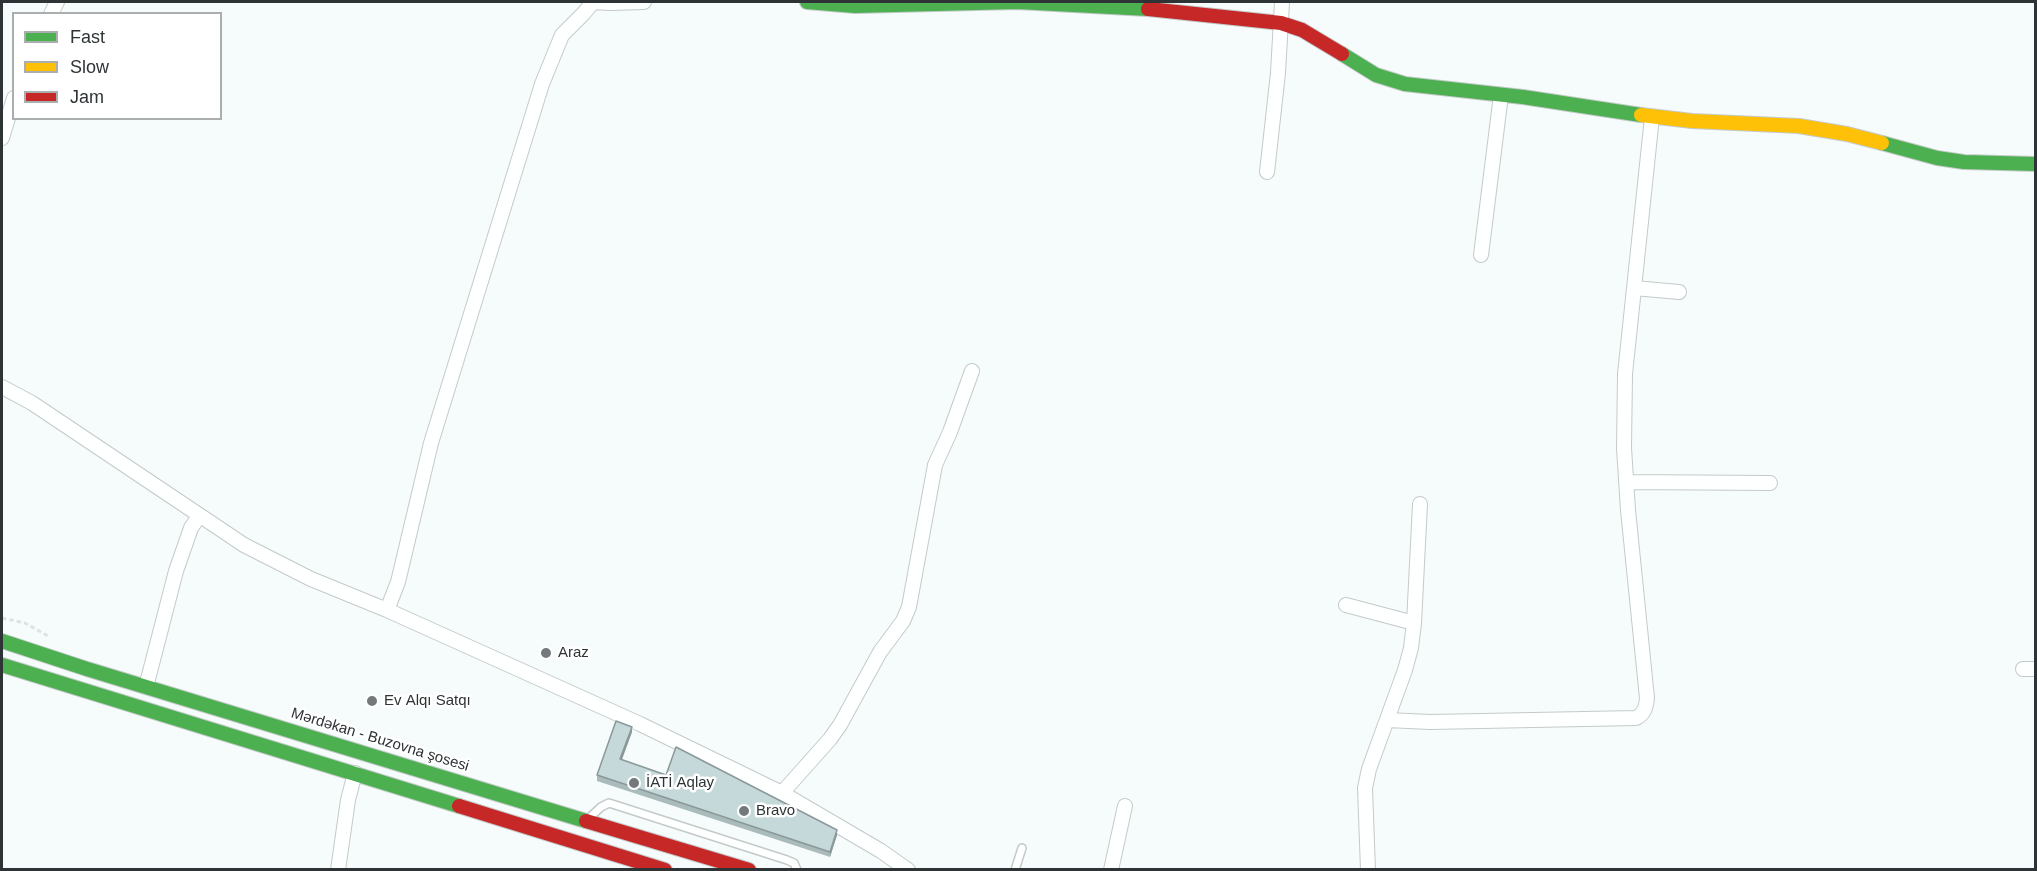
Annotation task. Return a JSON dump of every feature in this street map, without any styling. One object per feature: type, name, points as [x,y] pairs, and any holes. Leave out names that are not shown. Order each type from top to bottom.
[{"type":"main road","points":[[807,2],[855,6],[1017,2],[1143,5],[1281,23],[1302,30],[1376,75],[1405,84],[1501,94],[1652,117],[1809,127],[1846,134],[1937,159],[2036,164]]},
{"type":"main road","name":"Mərdəkan - Buzovna şosesi","points":[[2,641],[749,870]]},
{"type":"main road","points":[[2,665],[665,870]]},
{"type":"street","points":[[387,610],[398,582],[431,443],[542,84],[562,35],[592,2],[644,2]]},
{"type":"street","points":[[1267,172],[1278,73],[1282,2]]},
{"type":"street","points":[[1481,255],[1501,94]]},
{"type":"street","points":[[2,138],[12,105]]},
{"type":"street","points":[[1387,720],[1413,722],[1636,718],[1642,715],[1647,698],[1628,510],[1624,448],[1625,385],[1652,117]]},
{"type":"street","points":[[1634,288],[1679,292]]},
{"type":"street","points":[[782,793],[840,725],[880,652],[903,621],[909,607],[935,465],[953,425],[972,370]]},
{"type":"street","points":[[2,387],[32,403],[244,545],[311,579],[387,610],[640,724],[782,793],[881,851],[908,870]]},
{"type":"street","points":[[1627,482],[1770,483]]},
{"type":"street","points":[[1368,870],[1365,788],[1369,769],[1411,648],[1419,504]]},
{"type":"street","points":[[146,687],[176,572],[191,528],[199,516]]},
{"type":"street","points":[[1346,605],[1414,623]]},
{"type":"street","points":[[338,870],[348,800],[355,773]]},
{"type":"street","points":[[1112,870],[1125,806]]},
{"type":"lane","points":[[587,821],[601,807],[609,803],[787,860],[794,863],[797,870]]},
{"type":"lane","points":[[1015,870],[1022,848]]},
{"type":"building","points":[[616,721],[632,727],[620,759],[666,775],[676,747],[837,830],[830,852],[597,775]]},
{"type":"traffic: fast","points":[[807,2],[855,6],[1017,2],[1148,9]]},
{"type":"traffic: fast","points":[[1342,54],[1376,75],[1405,84],[1523,97],[1641,115]]},
{"type":"traffic: fast","points":[[1882,143],[1937,158],[1964,162],[2036,164]]},
{"type":"traffic: fast","points":[[2,641],[586,821]]},
{"type":"traffic: fast","points":[[2,665],[459,806]]},
{"type":"traffic: slow","points":[[1641,115],[1692,121],[1799,126],[1882,143]]},
{"type":"traffic: jam","points":[[1148,9],[1281,23],[1302,30],[1342,54]]},
{"type":"traffic: jam","points":[[459,806],[665,870]]},
{"type":"traffic: jam","points":[[586,821],[749,870]]},
{"type":"place","name":"Araz","points":[[546,653]]},
{"type":"place","name":"Ev Alqı Satqı","points":[[372,701]]},
{"type":"place","name":"İATİ Aqlay","points":[[634,783]]},
{"type":"place","name":"Bravo","points":[[744,811]]}]
